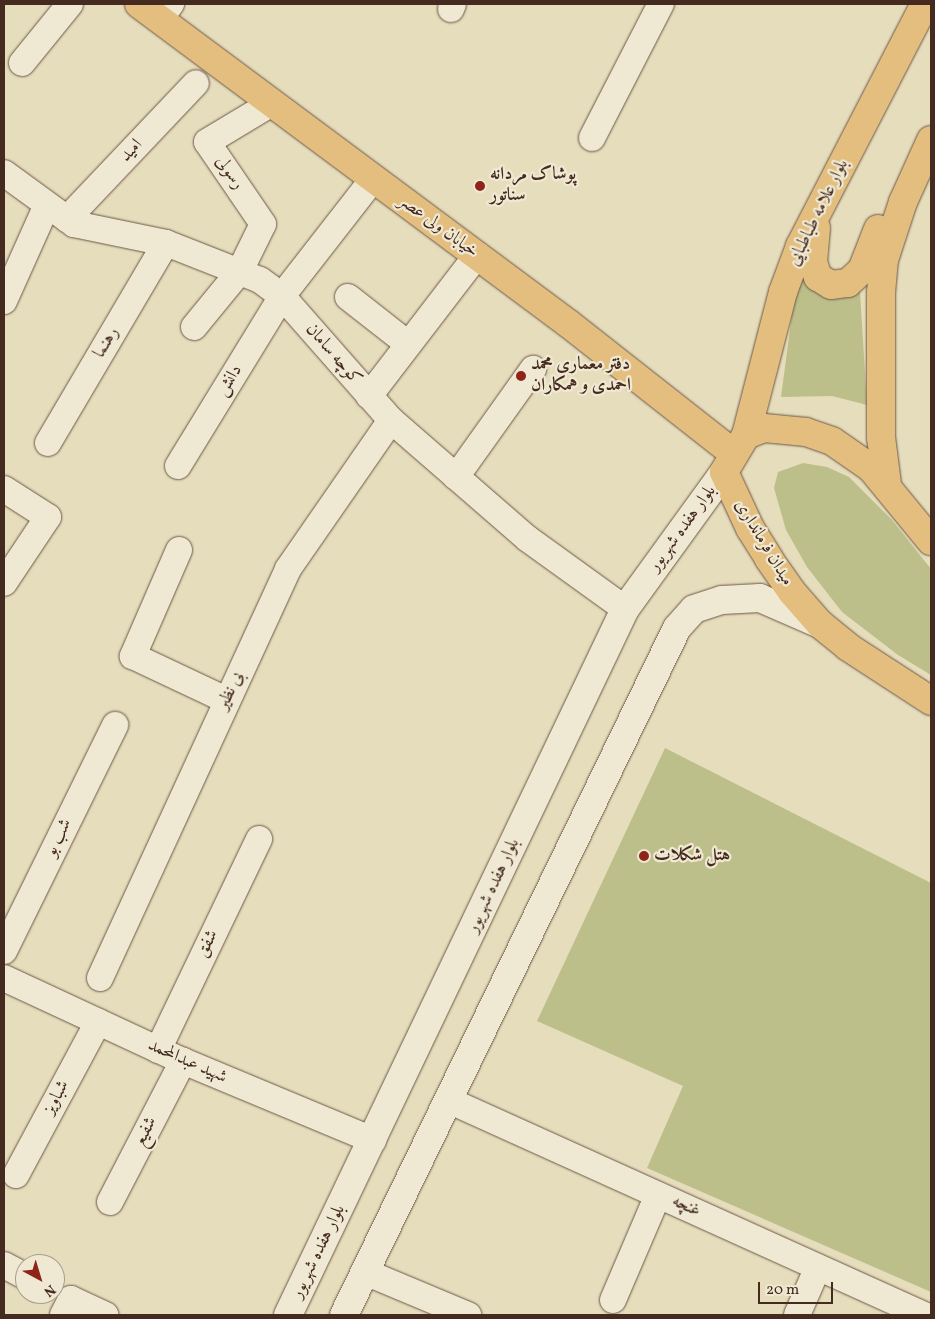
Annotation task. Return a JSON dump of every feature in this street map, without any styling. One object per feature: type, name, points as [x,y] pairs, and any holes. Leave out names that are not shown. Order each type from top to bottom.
[{"type":"main road","name":"بلوار علامه طباطبایی","points":[[735,454],[783,292],[800,246],[925,4]]},
{"type":"main road","name":"خیابان ولی عصر","points":[[156,9],[272,103],[477,255],[735,454]]},
{"type":"main road","points":[[822,202],[813,241],[813,262],[818,277],[831,285],[848,283],[862,270],[884,216],[931,138]]},
{"type":"main road","points":[[887,484],[881,437],[881,292],[884,260],[903,202],[931,138]]},
{"type":"main road","points":[[735,454],[764,428],[806,432],[853,454],[887,484],[931,541]]},
{"type":"main road","name":"بلوار هفده شهریور","points":[[288,1315],[374,1140],[625,609],[735,454]]},
{"type":"main road","name":"میدان فرمانداری","points":[[735,454],[750,528],[792,592],[820,624],[848,647],[931,701]]},
{"type":"main road","points":[[344,1315],[677,628],[694,609],[722,600],[760,598],[820,624]]},
{"type":"street","points":[[22,63],[70,4]]},
{"type":"street","points":[[592,138],[661,4]]},
{"type":"street","name":"امید","points":[[4,301],[57,212],[196,82]]},
{"type":"street","name":"رسولی","points":[[240,271],[264,224],[207,142],[272,103]]},
{"type":"street","name":"کوچه سامان","points":[[4,173],[74,224],[166,243],[260,280],[282,296],[390,420],[528,539],[625,609]]},
{"type":"street","name":"دانش","points":[[178,466],[282,296],[373,179]]},
{"type":"street","name":"رهنما","points":[[48,443],[166,243]]},
{"type":"street","points":[[369,396],[477,255]]},
{"type":"street","points":[[194,328],[240,271]]},
{"type":"street","points":[[348,296],[408,344]]},
{"type":"street","points":[[456,477],[533,369]]},
{"type":"street","name":"بی نظیر","points":[[100,978],[226,700],[288,569],[390,420]]},
{"type":"street","points":[[4,489],[48,517],[4,583]]},
{"type":"street","points":[[179,550],[132,656],[226,700]]},
{"type":"street","name":"شب بو","points":[[4,951],[115,725]]},
{"type":"street","name":"شفق","points":[[158,1050],[259,839]]},
{"type":"street","name":"شهید عبدالمحمد","points":[[4,978],[183,1061],[374,1140]]},
{"type":"street","name":"شباویز","points":[[16,1175],[98,1022]]},
{"type":"street","name":"شفیع","points":[[110,1202],[183,1061]]},
{"type":"street","name":"غنچه","points":[[448,1100],[924,1315]]},
{"type":"street","points":[[613,1300],[658,1195]]},
{"type":"street","points":[[797,1315],[818,1267]]},
{"type":"street","points":[[365,1272],[468,1315]]},
{"type":"street","points":[[65,1303],[106,1315]]},
{"type":"green space","points":[[797,277],[834,295],[860,292],[867,405],[832,396],[781,397]]},
{"type":"green space","points":[[803,463],[827,467],[849,477],[892,520],[931,569],[931,675],[898,655],[842,612],[807,567],[786,530],[774,488],[778,472]]},
{"type":"green space","points":[[665,748],[931,883],[931,1292],[647,1168],[683,1086],[537,1021]]},
{"type":"place","name":"پوشاک مردانه سناتور","points":[[480,186]]},
{"type":"place","name":"دفتر معماری محمد احمدی و همکاران","points":[[521,376]]},
{"type":"place","name":"هتل شکلات","points":[[644,856]]}]
